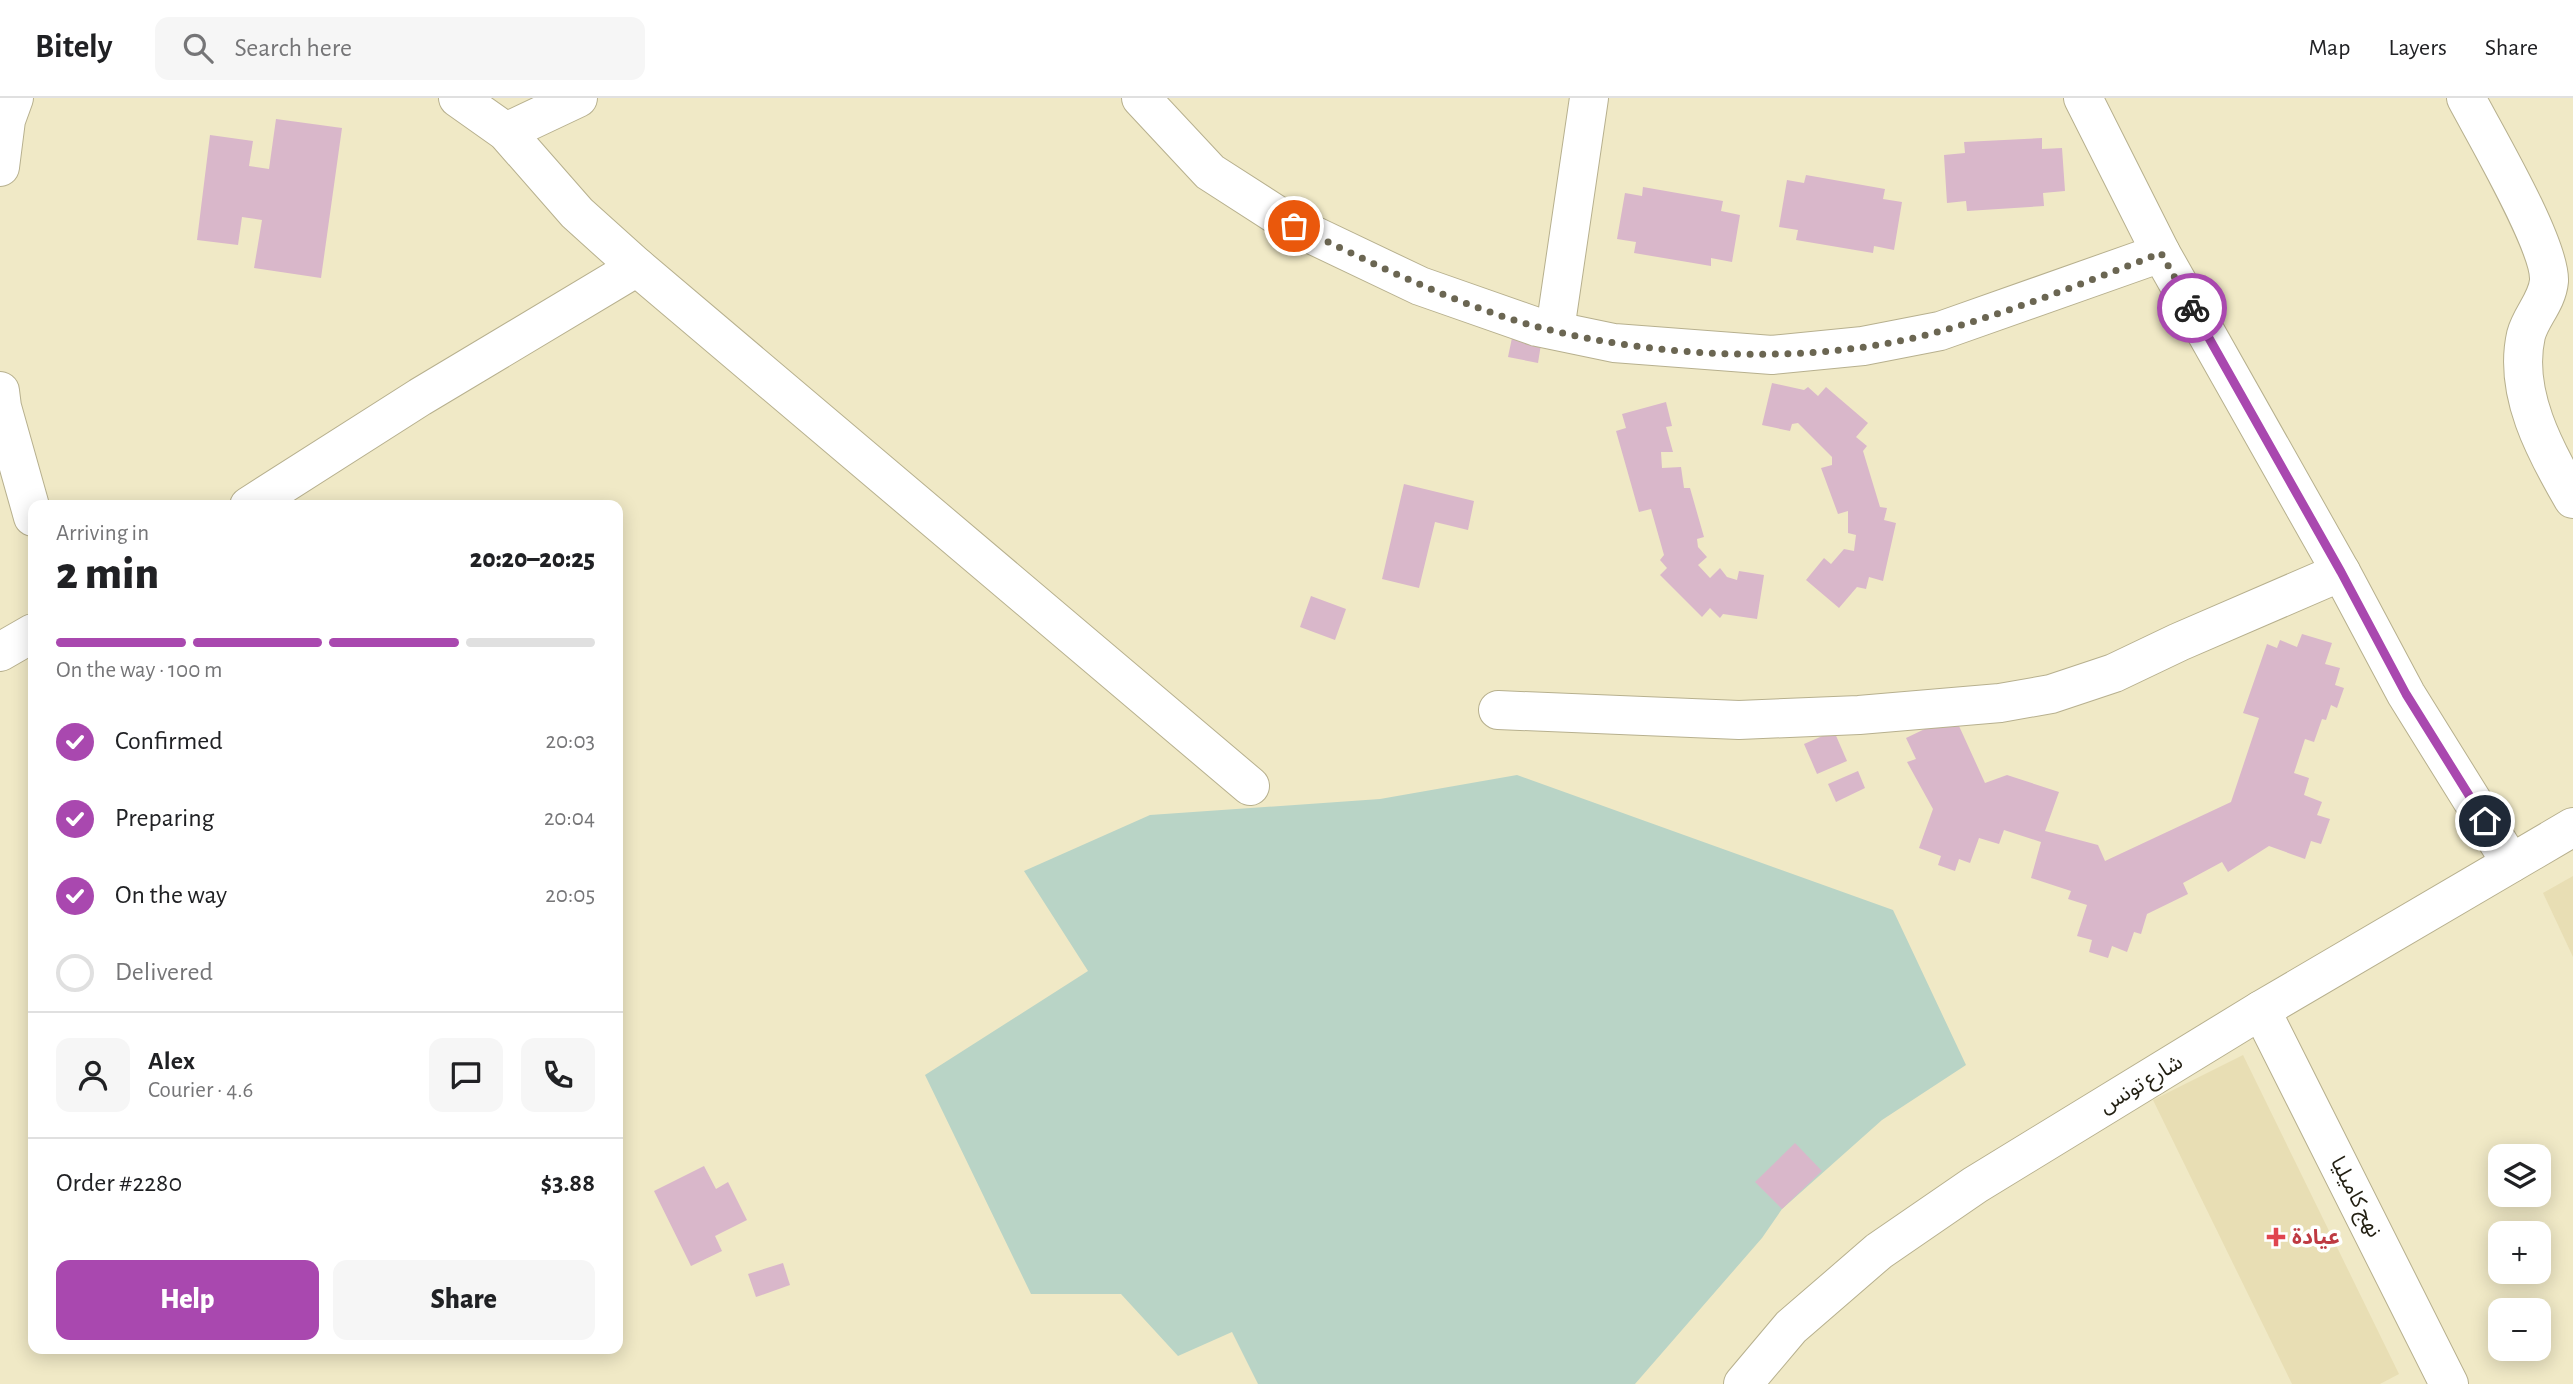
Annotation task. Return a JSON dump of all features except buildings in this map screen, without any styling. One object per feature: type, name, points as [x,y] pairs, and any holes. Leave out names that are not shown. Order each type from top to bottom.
[{"type":"street","points":[[0,167],[6,120],[14,98]]},
{"type":"street","points":[[458,98],[506,132],[577,213],[637,267],[1250,786]]},
{"type":"street","points":[[506,132],[578,98]]},
{"type":"street","points":[[1141,98],[1210,172],[1294,226],[1420,286],[1537,327],[1614,343],[1759,354],[1863,346],[1940,331],[2161,253]]},
{"type":"street","points":[[1555,330],[1589,98]]},
{"type":"street","points":[[2083,98],[2161,253],[2341,572],[2406,694],[2511,863]]},
{"type":"street","points":[[2466,98],[2540,245],[2549,280],[2543,303],[2526,333],[2523,367],[2528,403],[2554,467],[2573,499]]},
{"type":"street","points":[[258,500],[431,390],[637,267]]},
{"type":"street","points":[[0,391],[28,500]]},
{"type":"street","points":[[1498,710],[1740,720],[1859,715],[2000,704],[2051,694],[2114,673],[2341,572]]},
{"type":"street","points":[[0,652],[28,635]]},
{"type":"street","name":"شارع تونس","points":[[1743,1384],[1791,1327],[1879,1251],[1975,1185],[2261,1010],[2573,827]]},
{"type":"street","name":"نهج كاميليا","points":[[2261,1010],[2449,1384]]},
{"type":"shaded area","points":[[2573,876],[2573,957],[2543,893]]},
{"type":"shaded area","name":"عيادة","points":[[2243,1055],[2399,1374],[2380,1384],[2292,1384],[2153,1100]]},
{"type":"green space","points":[[1517,775],[1893,910],[1966,1065],[1882,1120],[1782,1209],[1762,1238],[1635,1384],[1258,1384],[1232,1332],[1178,1356],[1121,1294],[1031,1294],[925,1075],[1088,971],[1024,871],[1150,815],[1380,799]]},
{"type":"way so far","points":[[1294,226],[1420,286],[1537,327],[1614,343],[1683,350],[1772,355],[1863,346],[1940,331],[2101,277],[2161,253],[2192,308]]},
{"type":"place","name":"عيادة","points":[[2276,1237]]},
{"type":"route","points":[[2192,308],[2341,572],[2406,694],[2485,821]]}]
